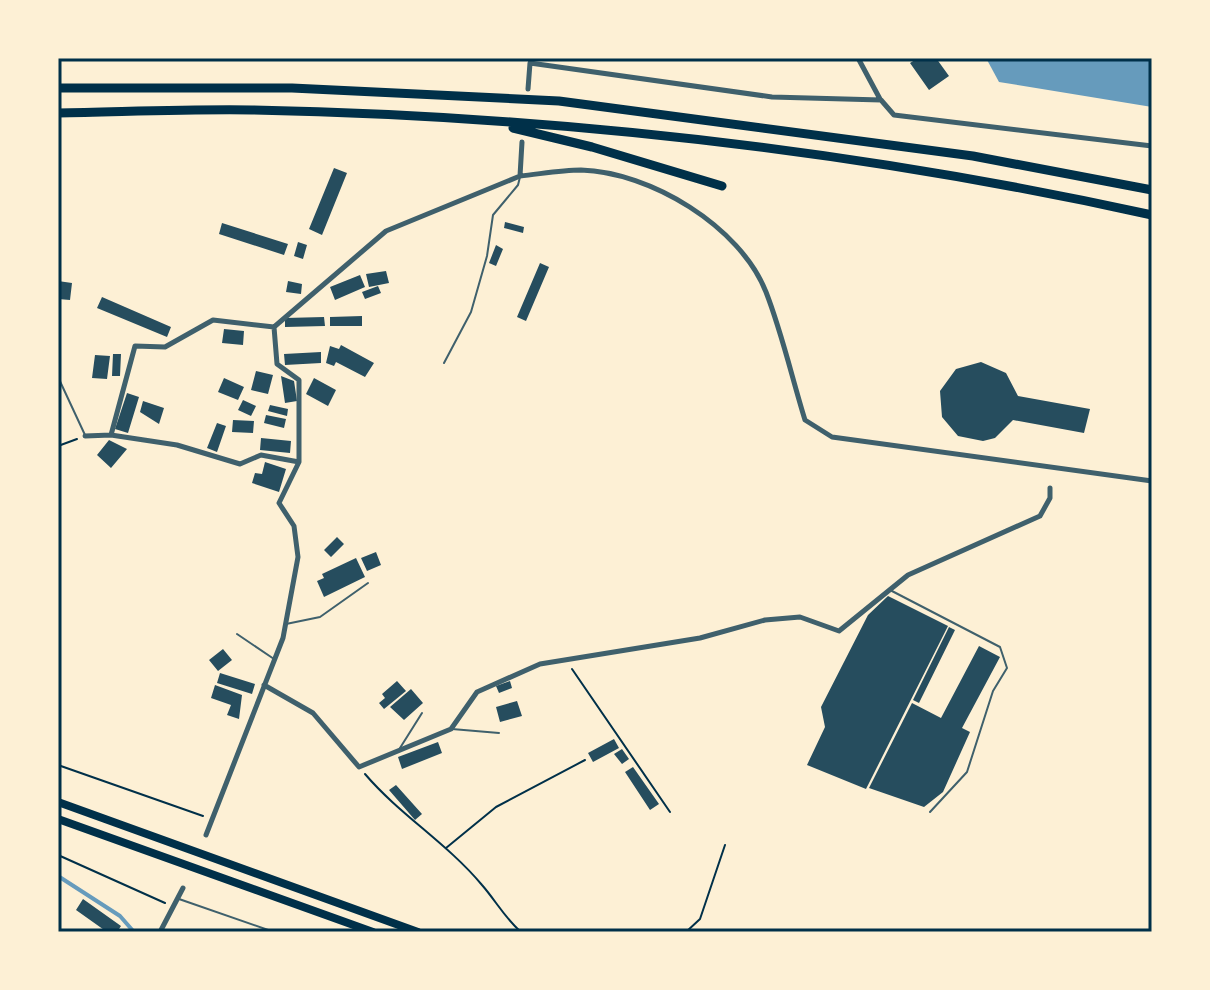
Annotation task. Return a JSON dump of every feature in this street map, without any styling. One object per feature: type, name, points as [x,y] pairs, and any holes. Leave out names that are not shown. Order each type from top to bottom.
[{"type":"highway","points":[[58,88],[292,88],[559,101],[973,156],[1152,190]]},
{"type":"highway","points":[[58,113],[251,110],[490,123],[730,143],[922,171],[1152,215]]},
{"type":"highway","points":[[490,123],[592,147],[722,186]]},
{"type":"highway","points":[[58,802],[418,932]]},
{"type":"highway","points":[[58,819],[373,932]]},
{"type":"highway","points":[[58,829],[73,825]]},
{"type":"street","points":[[858,58],[881,100],[894,115],[1152,146]]},
{"type":"street","points":[[528,89],[530,63],[772,97],[881,100]]},
{"type":"street","points":[[520,176],[522,142]]},
{"type":"street","points":[[111,435],[135,346],[165,347],[213,320],[274,327],[386,231],[441,205],[520,176],[581,170],[618,176],[708,218],[739,245],[766,290],[805,420],[832,437],[1152,481]]},
{"type":"street","points":[[206,835],[275,660],[298,557],[294,526],[279,503],[299,462],[299,380],[277,364],[274,327]]},
{"type":"street","points":[[85,436],[111,435],[177,445],[240,464],[261,455],[299,462]]},
{"type":"street","points":[[264,685],[313,713],[359,767],[451,729],[477,692],[540,664],[700,638],[765,620],[800,617],[839,631],[908,575],[1040,516],[1050,498],[1050,488]]},
{"type":"street","points":[[160,932],[183,888]]},
{"type":"lane","points":[[444,363],[471,312],[487,256],[493,215],[518,185],[520,176]]},
{"type":"lane","points":[[58,377],[85,436]]},
{"type":"lane","points":[[285,624],[320,617],[368,583]]},
{"type":"lane","points":[[888,590],[1000,647],[1007,668],[993,691],[967,772],[930,812]]},
{"type":"lane","points":[[237,634],[275,660]]},
{"type":"lane","points":[[399,749],[422,713]]},
{"type":"lane","points":[[451,729],[499,733]]},
{"type":"lane","points":[[178,898],[274,932]]},
{"type":"path","points":[[58,446],[85,436]]},
{"type":"path","points":[[567,661],[670,812]]},
{"type":"path","points":[[445,849],[496,807],[585,760]]},
{"type":"path","points":[[58,765],[212,819]]},
{"type":"path","points":[[359,767],[383,795],[482,885],[502,915],[521,932]]},
{"type":"path","points":[[686,932],[700,919],[725,845]]},
{"type":"path","points":[[58,855],[173,907]]},
{"type":"water","points":[[986,58],[1152,58],[1152,107],[999,82]]},
{"type":"building","points":[[918,58],[936,58],[949,76],[929,90],[910,63]]},
{"type":"building","points":[[334,168],[347,173],[322,235],[309,229]]},
{"type":"building","points":[[505,222],[524,227],[523,233],[504,228]]},
{"type":"building","points":[[222,223],[288,244],[284,255],[219,234]]},
{"type":"building","points":[[298,242],[307,245],[303,259],[294,256]]},
{"type":"building","points":[[496,245],[503,249],[496,266],[489,263]]},
{"type":"building","points":[[540,263],[549,267],[526,321],[517,317]]},
{"type":"building","points":[[386,271],[389,283],[369,287],[366,274]]},
{"type":"building","points":[[360,275],[365,287],[335,300],[330,287]]},
{"type":"building","points":[[58,281],[72,283],[70,300],[58,299]]},
{"type":"building","points":[[288,281],[302,284],[301,294],[286,292]]},
{"type":"building","points":[[378,286],[381,293],[365,299],[362,292]]},
{"type":"building","points":[[102,297],[171,327],[167,337],[97,308]]},
{"type":"building","points":[[362,316],[362,326],[330,326],[330,317]]},
{"type":"building","points":[[324,317],[325,326],[285,327],[285,318]]},
{"type":"building","points":[[224,329],[244,331],[243,345],[222,343]]},
{"type":"building","points":[[341,345],[374,363],[365,377],[336,362],[334,366],[326,363],[330,346],[339,349]]},
{"type":"building","points":[[321,352],[321,363],[285,365],[284,354]]},
{"type":"building","points":[[113,354],[121,354],[120,376],[112,376]]},
{"type":"building","points":[[95,355],[110,356],[107,379],[92,378]]},
{"type":"building","points":[[981,362],[1006,373],[1018,396],[1090,409],[1084,433],[1013,420],[995,438],[983,441],[958,436],[942,417],[940,391],[956,369]]},
{"type":"building","points":[[256,371],[273,375],[268,394],[251,390]]},
{"type":"building","points":[[281,376],[294,381],[297,401],[285,403]]},
{"type":"building","points":[[224,378],[244,387],[238,400],[218,392]]},
{"type":"building","points":[[314,378],[336,390],[328,406],[306,394]]},
{"type":"building","points":[[127,393],[139,397],[128,433],[115,429]]},
{"type":"building","points":[[243,400],[256,406],[251,416],[238,410]]},
{"type":"building","points":[[143,401],[164,408],[159,424],[140,412]]},
{"type":"building","points":[[270,405],[288,409],[287,416],[268,411]]},
{"type":"building","points":[[266,415],[286,419],[284,428],[264,423]]},
{"type":"building","points":[[233,420],[254,421],[253,433],[232,432]]},
{"type":"building","points":[[217,423],[226,426],[217,452],[207,448]]},
{"type":"building","points":[[261,438],[291,441],[290,453],[260,450]]},
{"type":"building","points":[[109,440],[127,449],[111,468],[97,455]]},
{"type":"building","points":[[265,462],[286,469],[279,492],[252,483],[255,473],[262,474]]},
{"type":"building","points":[[337,537],[344,544],[331,557],[324,550]]},
{"type":"building","points":[[376,552],[381,565],[367,571],[361,558]]},
{"type":"building","points":[[356,558],[365,577],[324,597],[317,581],[324,578],[322,574]]},
{"type":"building","points":[[888,596],[948,626],[866,789],[807,765],[825,727],[821,707],[868,615]]},
{"type":"building","points":[[949,627],[955,630],[919,703],[913,700]]},
{"type":"building","points":[[979,646],[1000,657],[962,728],[970,732],[943,792],[924,807],[869,788],[912,703],[941,718]]},
{"type":"building","points":[[223,649],[232,660],[218,671],[209,660]]},
{"type":"building","points":[[220,673],[255,684],[252,694],[217,683]]},
{"type":"building","points":[[397,681],[406,691],[384,709],[379,703],[385,698],[382,694]]},
{"type":"building","points":[[510,681],[512,688],[499,693],[496,686]]},
{"type":"building","points":[[215,685],[242,695],[239,719],[227,715],[231,705],[211,698]]},
{"type":"building","points":[[411,689],[423,703],[404,720],[390,707]]},
{"type":"building","points":[[517,701],[522,716],[500,722],[496,707]]},
{"type":"building","points":[[614,739],[619,748],[593,762],[588,753]]},
{"type":"building","points":[[438,742],[442,753],[402,769],[398,757]]},
{"type":"building","points":[[622,749],[629,759],[622,764],[614,754]]},
{"type":"building","points":[[633,767],[659,804],[650,810],[625,772]]},
{"type":"building","points":[[396,785],[422,814],[415,820],[389,790]]},
{"type":"building","points":[[83,899],[121,926],[117,932],[107,932],[76,910]]},
{"type":"waterway","points":[[58,876],[120,916],[134,932]]}]
